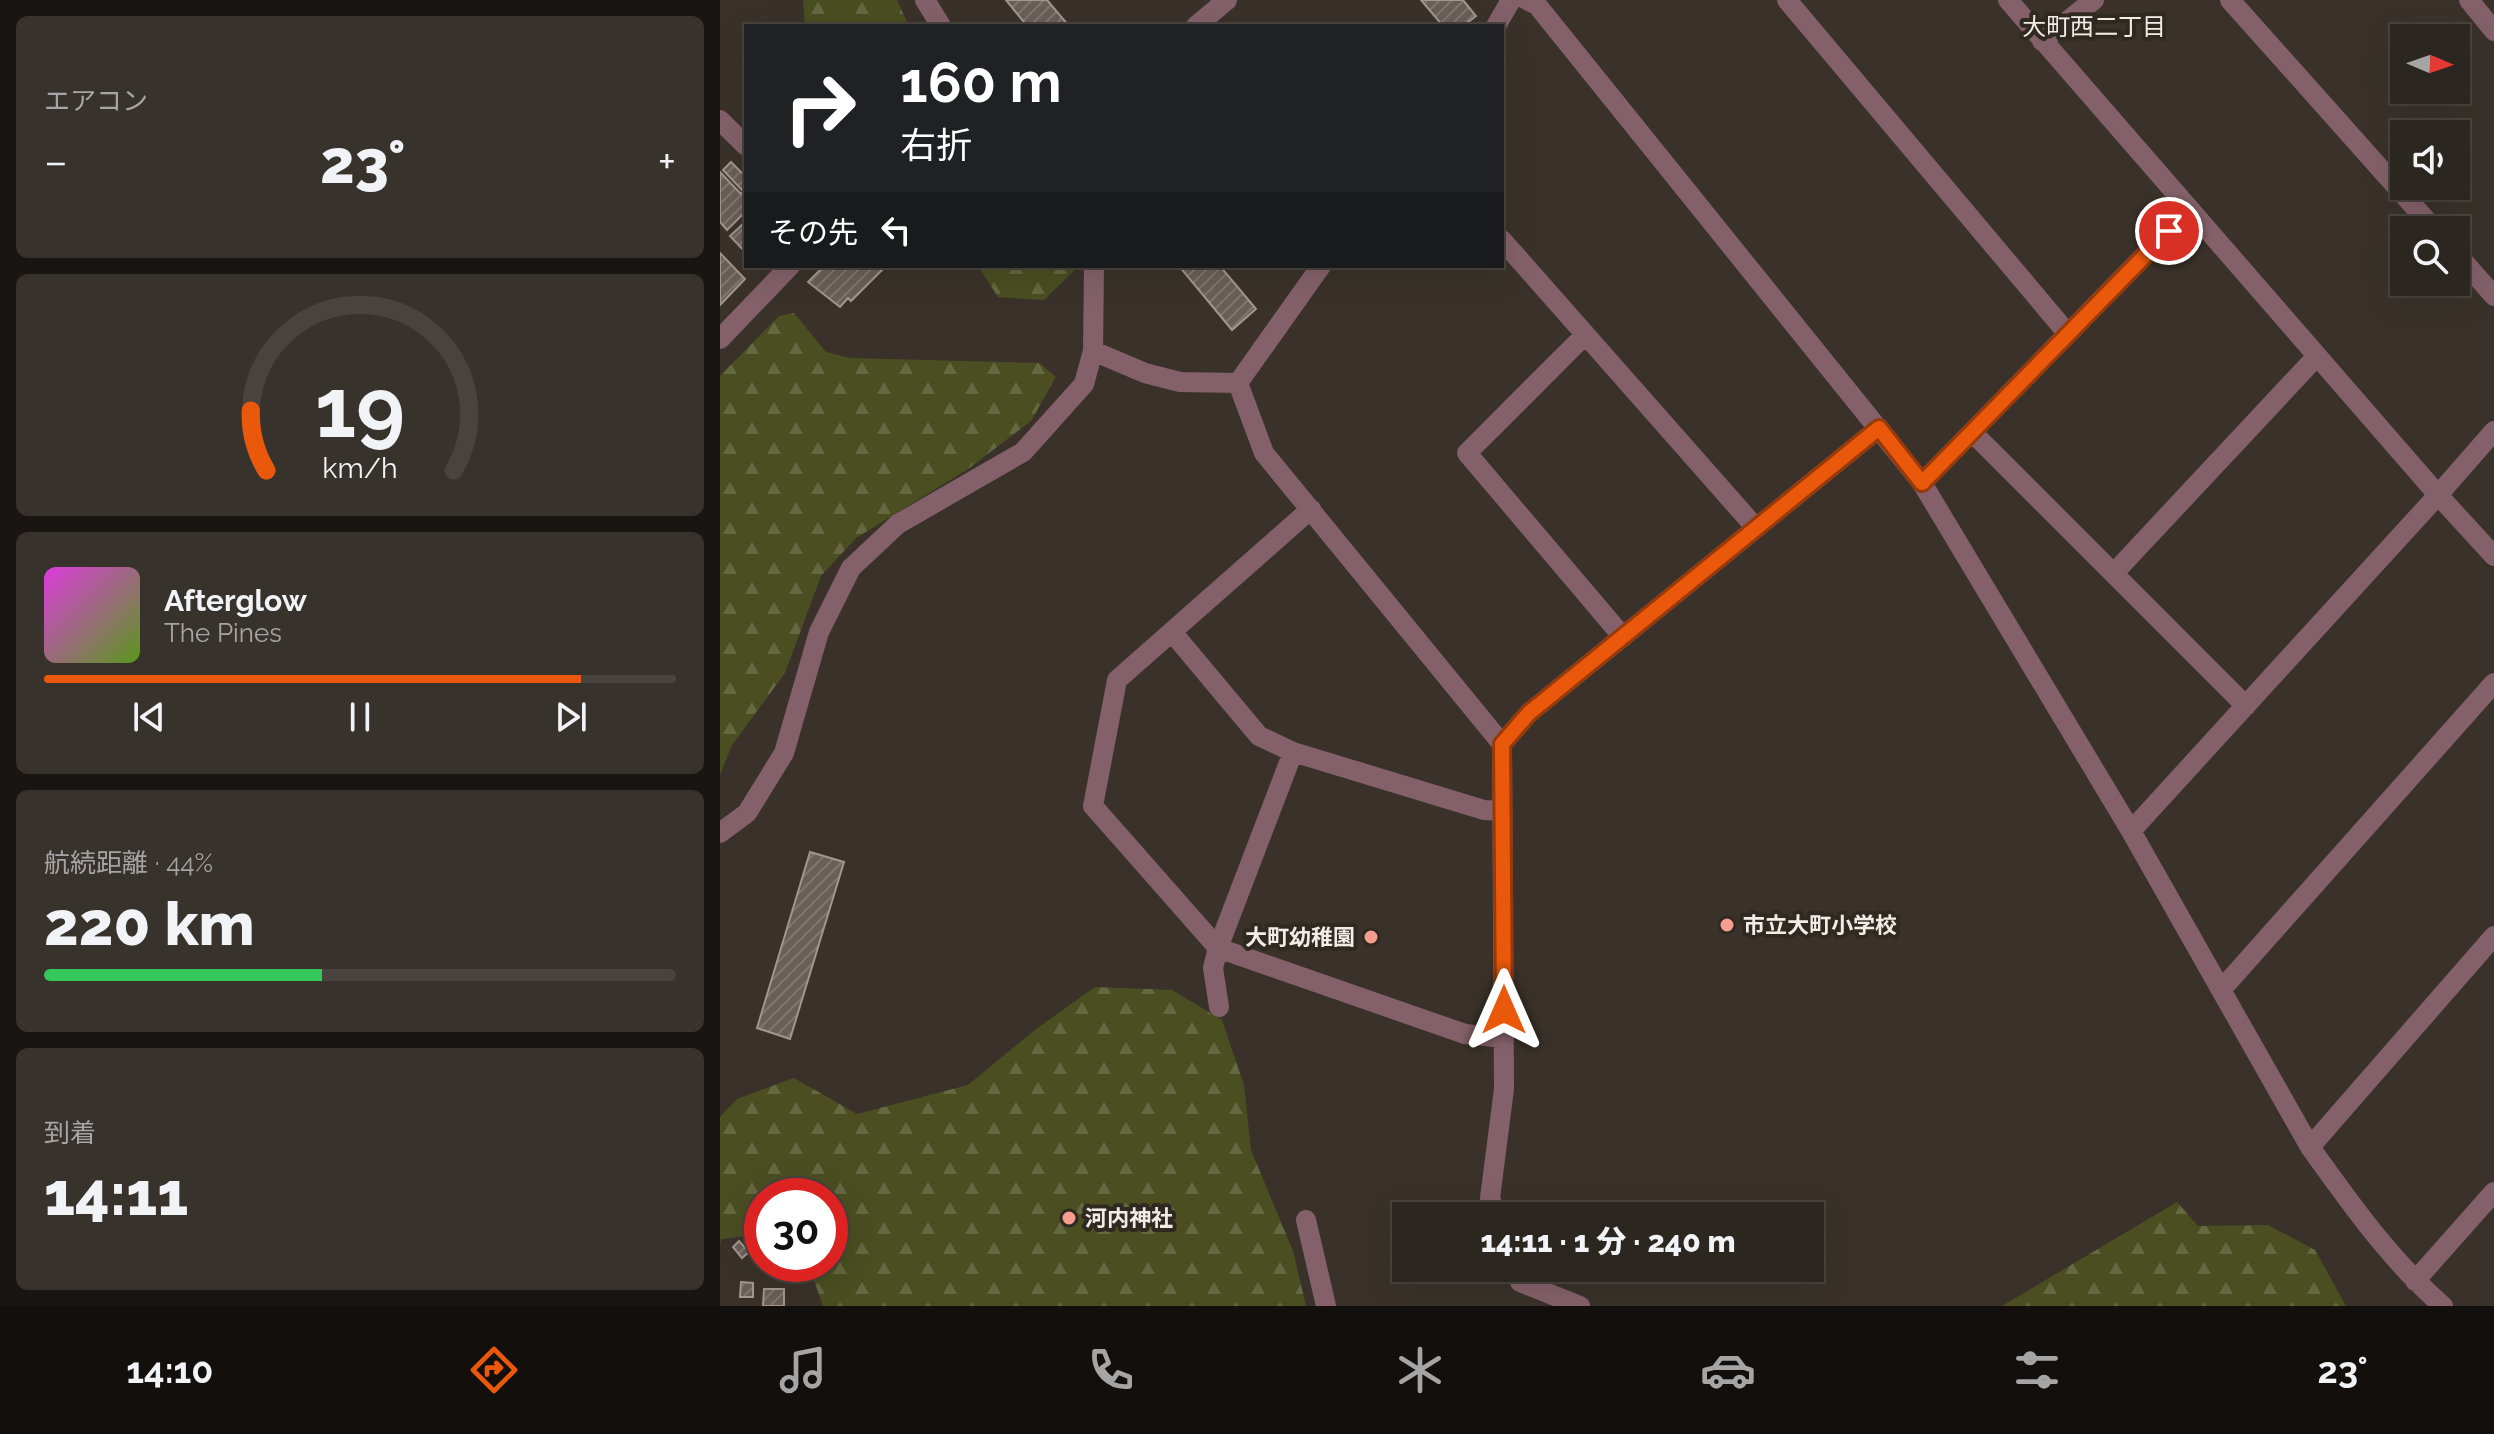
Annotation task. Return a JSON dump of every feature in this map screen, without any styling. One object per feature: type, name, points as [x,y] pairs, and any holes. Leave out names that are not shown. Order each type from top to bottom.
[{"type":"street","points":[[925,0],[940,24]]},
{"type":"street","points":[[1198,24],[1227,0]]},
{"type":"street","points":[[1497,24],[1511,0]]},
{"type":"street","points":[[1527,0],[1537,5],[1922,483],[2131,831],[2310,1147],[2343,1194],[2415,1281],[2443,1306]]},
{"type":"street","points":[[1787,0],[2068,334]]},
{"type":"street","points":[[2008,0],[2494,556]]},
{"type":"street","points":[[2042,41],[2094,0]]},
{"type":"street","points":[[2230,0],[2423,216]]},
{"type":"street","points":[[2469,0],[2494,31]]},
{"type":"street","points":[[720,120],[744,144]]},
{"type":"street","points":[[1922,483],[2189,210]]},
{"type":"street","points":[[1504,242],[1756,528]]},
{"type":"street","points":[[720,339],[788,268]]},
{"type":"street","points":[[720,833],[747,813],[784,753],[819,632],[851,568],[898,524],[1023,452],[1084,384],[1093,351],[1094,268]]},
{"type":"street","points":[[1238,383],[1320,268]]},
{"type":"street","points":[[2470,269],[2494,296]]},
{"type":"street","points":[[1585,335],[1467,453],[1623,637]]},
{"type":"street","points":[[1093,351],[1145,373],[1180,382],[1238,383]]},
{"type":"street","points":[[2114,573],[2317,356]]},
{"type":"street","points":[[1238,383],[1264,453],[1502,744],[1504,1089],[1492,1202]]},
{"type":"street","points":[[1502,744],[1529,713],[1879,428]]},
{"type":"street","points":[[2131,831],[2494,431]]},
{"type":"street","points":[[1972,432],[2246,706]]},
{"type":"street","points":[[1311,509],[1117,680],[1093,806],[1218,948],[1465,1034],[1504,1038]]},
{"type":"street","points":[[1172,632],[1259,736],[1293,752],[1484,810],[1502,811]]},
{"type":"street","points":[[2221,990],[2494,683]]},
{"type":"street","points":[[1219,1007],[1213,968],[1218,948],[1293,752]]},
{"type":"street","points":[[2310,1147],[2494,936]]},
{"type":"street","points":[[2415,1281],[2494,1192]]},
{"type":"street","points":[[1306,1220],[1326,1306]]},
{"type":"street","points":[[1520,1282],[1580,1306]]},
{"type":"green space","points":[[803,0],[897,0],[908,24],[805,24]]},
{"type":"green space","points":[[979,268],[1075,270],[1044,300],[998,297]]},
{"type":"green space","points":[[794,313],[826,352],[850,358],[1039,363],[1056,377],[1031,421],[968,469],[856,538],[821,576],[785,673],[732,745],[720,775],[720,376],[779,316]]},
{"type":"green space","points":[[1095,987],[1172,990],[1222,1020],[1244,1085],[1251,1150],[1293,1251],[1306,1306],[823,1306],[815,1282],[848,1282],[848,1178],[744,1178],[744,1236],[721,1239],[720,1247],[720,1117],[737,1099],[794,1078],[857,1114],[968,1085],[1036,1029]]},
{"type":"green space","points":[[2177,1202],[2198,1226],[2268,1225],[2315,1250],[2346,1306],[2002,1306]]},
{"type":"building","points":[[1006,0],[1047,0],[1067,24],[1025,24]]},
{"type":"building","points":[[1421,0],[1463,0],[1476,16],[1466,24],[1441,24]]},
{"type":"building","points":[[731,162],[744,175],[744,188],[742,190],[723,170]]},
{"type":"building","points":[[720,172],[741,194],[744,191],[744,213],[727,230],[720,222]]},
{"type":"building","points":[[744,223],[744,251],[730,236]]},
{"type":"building","points":[[720,253],[745,279],[720,305]]},
{"type":"building","points":[[822,268],[884,268],[851,301],[848,298],[840,307],[808,282]]},
{"type":"building","points":[[1181,268],[1222,268],[1256,309],[1232,330]]},
{"type":"building","points":[[810,852],[844,862],[790,1039],[757,1028]]},
{"type":"building","points":[[739,1241],[744,1246],[744,1256],[742,1258],[733,1247]]},
{"type":"building","points":[[741,1282],[753,1283],[753,1297],[740,1297]]},
{"type":"building","points":[[764,1289],[784,1289],[784,1306],[763,1306]]},
{"type":"place","name":"市立大町小学校","points":[[1727,925]]},
{"type":"place","name":"大町幼稚園","points":[[1371,937]]},
{"type":"place","name":"河内神社","points":[[1069,1218]]},
{"type":"district","name":"大町西二丁目","points":[[2094,26]]},
{"type":"route","points":[[1504,1010],[1502,744],[1529,713],[1879,428],[1922,483],[2169,231]]}]
